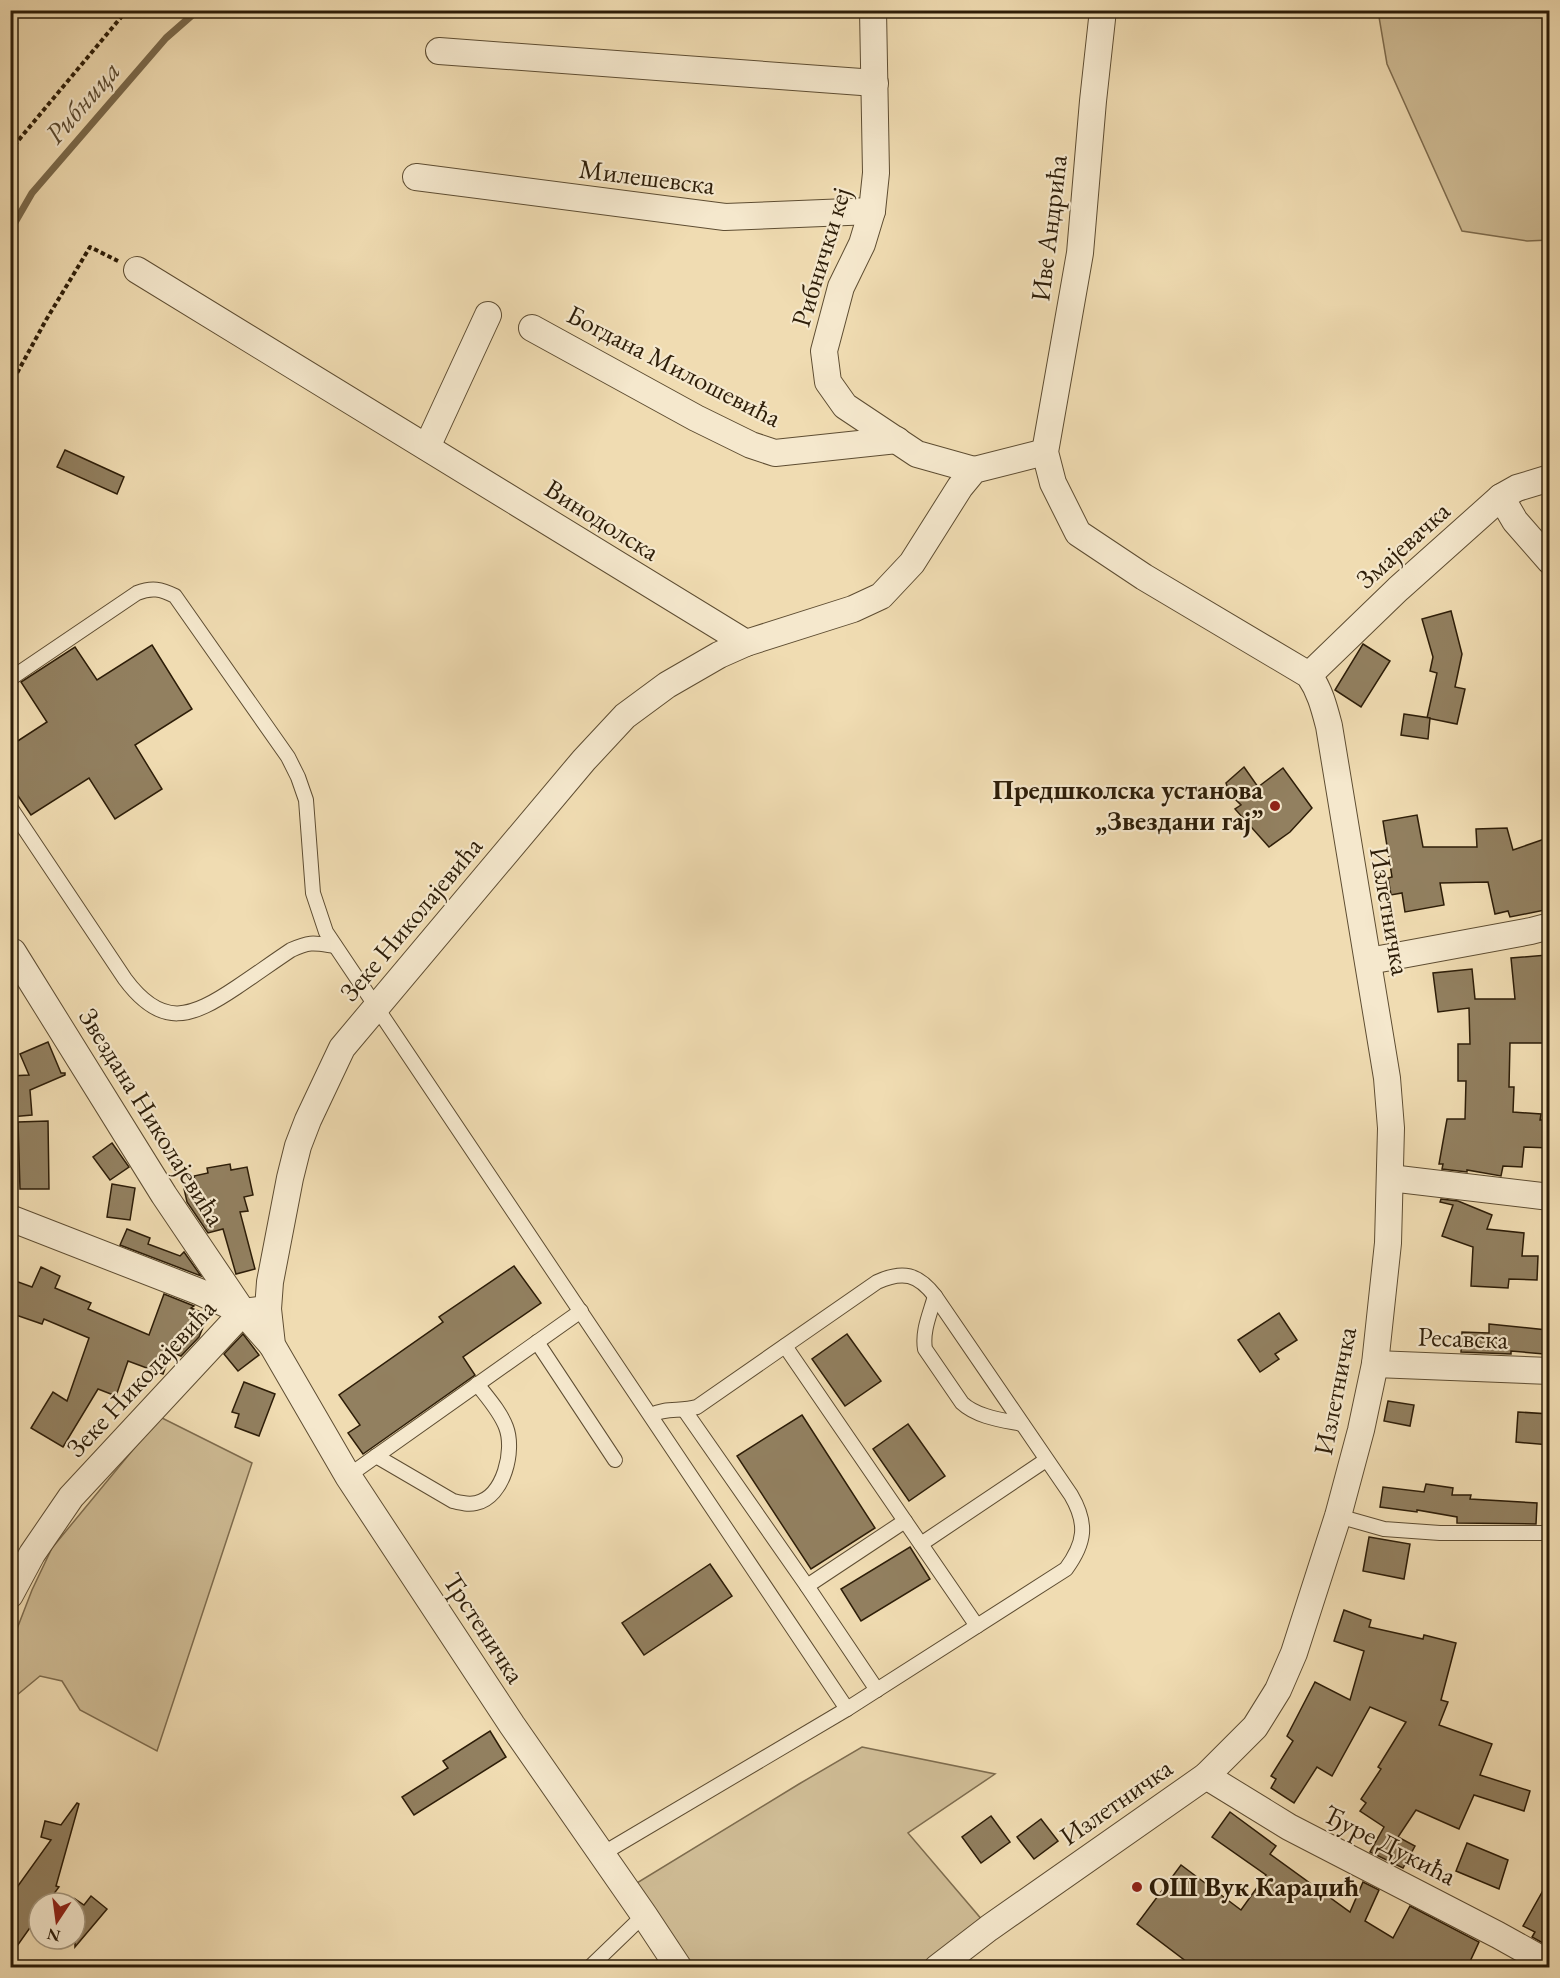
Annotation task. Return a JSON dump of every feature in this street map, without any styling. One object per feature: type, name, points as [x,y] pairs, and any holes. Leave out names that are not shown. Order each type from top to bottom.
[{"type":"street","name":"Рибнички кеј","points":[[873,10],[876,173],[872,211],[862,244],[842,287],[824,351],[828,382],[845,406],[917,454],[974,470]]},
{"type":"street","name":"Иве Андрића","points":[[1045,452],[1080,253],[1103,10]]},
{"type":"street","points":[[439,51],[875,83]]},
{"type":"street","name":"Милешевска","points":[[416,177],[725,217],[872,211]]},
{"type":"street","name":"Винодолска","points":[[137,270],[746,643]]},
{"type":"street","points":[[428,447],[488,315]]},
{"type":"street","name":"Богдана Милошевића","points":[[532,328],[696,418],[751,445],[775,453],[897,440]]},
{"type":"street","points":[[974,470],[1045,452],[1053,483],[1078,533],[1143,577],[1309,675]]},
{"type":"street","name":"Зеке Николајевића","points":[[10,1595],[32,1554],[71,1497],[256,1310],[270,1282],[298,1146],[342,1048],[584,760],[625,716],[668,685],[719,655],[746,643],[853,609],[881,596],[912,563],[960,487],[974,470]]},
{"type":"street","name":"Змајевачка","points":[[1309,675],[1398,589],[1501,497],[1517,488],[1550,478]]},
{"type":"street","points":[[1501,497],[1515,521],[1550,561]]},
{"type":"street","name":"Излетничка","points":[[940,1966],[989,1928],[1206,1776],[1254,1727],[1278,1690],[1294,1653],[1338,1516],[1361,1430],[1375,1364],[1388,1243],[1390,1128],[1387,1078],[1329,726],[1323,700],[1309,675]]},
{"type":"street","points":[[1369,961],[1550,927]]},
{"type":"street","name":"Звездана Николајевића","points":[[13,952],[164,1195],[256,1310]]},
{"type":"street","points":[[1390,1178],[1550,1197]]},
{"type":"street","points":[[10,1218],[200,1292],[256,1310]]},
{"type":"street","name":"Трстеничка","points":[[256,1310],[272,1346],[348,1476],[512,1725],[679,1968]]},
{"type":"street","name":"Ресавска","points":[[1375,1364],[1550,1371]]},
{"type":"street","name":"Ђуре Дукића","points":[[1206,1776],[1289,1827],[1550,1964]]},
{"type":"lane","points":[[10,679],[136,593],[149,588],[163,590],[175,596],[288,757],[298,777],[306,801],[313,893],[326,932],[334,946],[847,1709]]},
{"type":"lane","points":[[10,807],[125,979],[138,997],[155,1008],[172,1013],[188,1013],[206,1007],[291,950],[314,942],[334,946]]},
{"type":"lane","points":[[602,1854],[847,1709],[1066,1569],[1076,1556],[1082,1538],[1083,1523],[1079,1509],[935,1296],[926,1285],[902,1274],[877,1282],[698,1407],[685,1411],[666,1409],[651,1416]]},
{"type":"lane","points":[[935,1296],[925,1329],[923,1340],[925,1349],[962,1403],[969,1409],[1022,1424]]},
{"type":"lane","points":[[348,1476],[581,1311]]},
{"type":"lane","points":[[537,1342],[615,1460]]},
{"type":"lane","points":[[785,1346],[977,1626]]},
{"type":"lane","points":[[376,1455],[453,1501],[466,1504],[479,1503],[488,1497],[497,1487],[503,1474],[509,1457],[509,1441],[499,1413],[477,1384]]},
{"type":"lane","points":[[685,1411],[877,1690]]},
{"type":"lane","points":[[921,1544],[1046,1460]]},
{"type":"lane","points":[[1338,1516],[1384,1529],[1440,1533],[1550,1533]]},
{"type":"lane","points":[[807,1586],[905,1521]]},
{"type":"lane","points":[[589,1968],[644,1915]]},
{"type":"path","points":[[10,152],[127,10]]},
{"type":"path","points":[[10,386],[90,247],[137,270]]},
{"type":"shaded area","points":[[1378,11],[1549,11],[1549,240],[1527,241],[1462,231],[1387,64]]},
{"type":"shaded area","points":[[160,1417],[252,1463],[157,1751],[80,1710],[62,1681],[40,1676],[11,1700],[10,1647],[32,1590],[52,1548]]},
{"type":"shaded area","points":[[862,1747],[995,1774],[908,1833],[989,1928],[937,1967],[679,1967],[627,1889]]},
{"type":"building","points":[[65,450],[124,477],[117,494],[57,467]]},
{"type":"building","points":[[1451,611],[1462,654],[1455,687],[1465,689],[1457,724],[1427,718],[1437,673],[1430,671],[1433,657],[1422,619]]},
{"type":"building","points":[[1363,644],[1390,661],[1361,707],[1335,690]]},
{"type":"building","points":[[152,645],[192,709],[135,745],[162,789],[115,819],[89,778],[31,815],[10,784],[10,746],[47,722],[21,682],[75,647],[97,680]]},
{"type":"building","points":[[1404,714],[1430,718],[1428,739],[1401,735]]},
{"type":"building","name":"Предшколска установа „Звездани гај”","points":[[1244,767],[1258,787],[1283,768],[1312,808],[1290,832],[1269,847],[1235,809],[1241,805],[1230,794],[1226,783]]},
{"type":"building","points":[[1417,815],[1423,847],[1477,847],[1476,829],[1507,828],[1513,850],[1550,837],[1550,909],[1510,917],[1508,911],[1495,914],[1488,882],[1440,883],[1444,905],[1405,912],[1402,893],[1391,895],[1388,878],[1392,877],[1383,821]]},
{"type":"building","points":[[1547,955],[1550,984],[1550,1043],[1510,1043],[1509,1087],[1514,1087],[1513,1112],[1541,1114],[1540,1120],[1550,1120],[1550,1148],[1524,1147],[1522,1167],[1503,1166],[1501,1176],[1467,1170],[1467,1172],[1442,1169],[1443,1164],[1439,1164],[1447,1119],[1465,1119],[1466,1081],[1458,1081],[1458,1044],[1470,1044],[1469,1008],[1438,1012],[1433,973],[1472,969],[1475,999],[1515,999],[1511,958]]},
{"type":"building","points":[[48,1042],[61,1073],[65,1075],[30,1090],[32,1115],[10,1117],[10,1076],[29,1075],[20,1054]]},
{"type":"building","points":[[48,1121],[49,1189],[20,1189],[18,1122]]},
{"type":"building","points":[[112,1143],[129,1167],[110,1180],[93,1157]]},
{"type":"building","points":[[230,1164],[231,1170],[247,1167],[253,1195],[244,1197],[248,1211],[240,1212],[255,1269],[236,1274],[223,1229],[208,1233],[187,1202],[183,1184],[195,1182],[194,1176],[208,1173],[207,1168]]},
{"type":"building","points":[[112,1184],[135,1188],[130,1220],[107,1217]]},
{"type":"building","points":[[1441,1199],[1458,1201],[1492,1215],[1487,1229],[1524,1233],[1522,1256],[1538,1256],[1537,1280],[1509,1279],[1508,1288],[1471,1286],[1473,1247],[1442,1236],[1453,1205],[1440,1202]]},
{"type":"building","points":[[127,1229],[150,1238],[148,1244],[180,1256],[184,1252],[201,1276],[120,1245]]},
{"type":"building","points":[[514,1266],[541,1303],[463,1357],[475,1375],[363,1454],[348,1433],[360,1425],[339,1395],[443,1322],[439,1317]]},
{"type":"building","points":[[41,1267],[60,1276],[55,1288],[91,1303],[88,1309],[149,1335],[164,1294],[194,1306],[191,1308],[208,1315],[199,1337],[181,1356],[171,1352],[163,1374],[128,1361],[116,1396],[98,1389],[63,1447],[31,1428],[53,1392],[67,1401],[89,1338],[44,1319],[42,1324],[10,1313],[10,1279],[32,1287]]},
{"type":"building","points":[[1279,1313],[1297,1340],[1275,1354],[1279,1359],[1260,1372],[1238,1340]]},
{"type":"building","points":[[1489,1324],[1547,1330],[1544,1354],[1511,1351],[1511,1354],[1461,1352],[1462,1332],[1489,1333]]},
{"type":"building","points":[[243,1334],[259,1355],[238,1371],[224,1354]]},
{"type":"building","points":[[847,1334],[881,1381],[845,1406],[812,1359]]},
{"type":"building","points":[[244,1382],[275,1394],[259,1436],[235,1427],[239,1414],[232,1412]]},
{"type":"building","points":[[1388,1401],[1414,1405],[1410,1426],[1384,1421]]},
{"type":"building","points":[[1518,1412],[1550,1414],[1550,1445],[1516,1442]]},
{"type":"building","points":[[802,1415],[875,1528],[811,1569],[737,1456]]},
{"type":"building","points":[[908,1424],[945,1476],[909,1501],[873,1449]]},
{"type":"building","points":[[1426,1484],[1453,1488],[1452,1495],[1471,1495],[1470,1499],[1537,1503],[1536,1524],[1457,1523],[1457,1517],[1380,1507],[1383,1487],[1424,1492]]},
{"type":"building","points":[[1369,1537],[1410,1544],[1404,1579],[1363,1571]]},
{"type":"building","points":[[910,1547],[930,1579],[861,1621],[841,1589]]},
{"type":"building","points":[[710,1564],[732,1596],[644,1655],[622,1623]]},
{"type":"building","points":[[1344,1610],[1371,1620],[1369,1627],[1423,1639],[1424,1635],[1456,1643],[1441,1700],[1448,1702],[1439,1725],[1492,1744],[1480,1775],[1530,1791],[1524,1811],[1474,1795],[1459,1829],[1416,1810],[1398,1837],[1415,1846],[1403,1868],[1370,1852],[1384,1827],[1360,1811],[1366,1803],[1361,1799],[1381,1769],[1378,1767],[1406,1722],[1370,1707],[1332,1776],[1317,1767],[1294,1803],[1271,1788],[1276,1779],[1271,1776],[1293,1741],[1287,1736],[1315,1682],[1350,1700],[1364,1651],[1334,1641]]},
{"type":"building","points":[[490,1731],[506,1757],[414,1815],[402,1797],[448,1768],[443,1761]]},
{"type":"building","points":[[77,1803],[79,1804],[56,1886],[59,1887],[56,1891],[27,1891],[27,1932],[10,1956],[10,1897],[51,1840],[41,1837],[45,1821],[61,1825]]},
{"type":"building","points":[[1230,1812],[1276,1846],[1270,1854],[1350,1912],[1363,1882],[1379,1890],[1365,1921],[1393,1938],[1410,1906],[1479,1942],[1467,1968],[1195,1968],[1137,1924],[1181,1865],[1241,1910],[1266,1875],[1212,1837]]},
{"type":"building","points":[[991,1816],[1010,1842],[981,1863],[962,1837]]},
{"type":"building","points":[[1041,1819],[1058,1841],[1034,1859],[1017,1837]]},
{"type":"building","points":[[1467,1843],[1508,1860],[1499,1889],[1456,1871]]},
{"type":"building","points":[[1550,1878],[1550,1947],[1532,1937],[1535,1932],[1523,1926]]},
{"type":"building","points":[[91,1896],[107,1909],[87,1933],[87,1901]]},
{"type":"waterway","name":"Рибница","points":[[10,231],[32,193],[166,38],[198,10]]},
{"type":"place","name":"Предшколска установа „Звездани гај”","points":[[1275,806]]},
{"type":"place","name":"ОШ Вук Караџић","points":[[1137,1887]]}]
